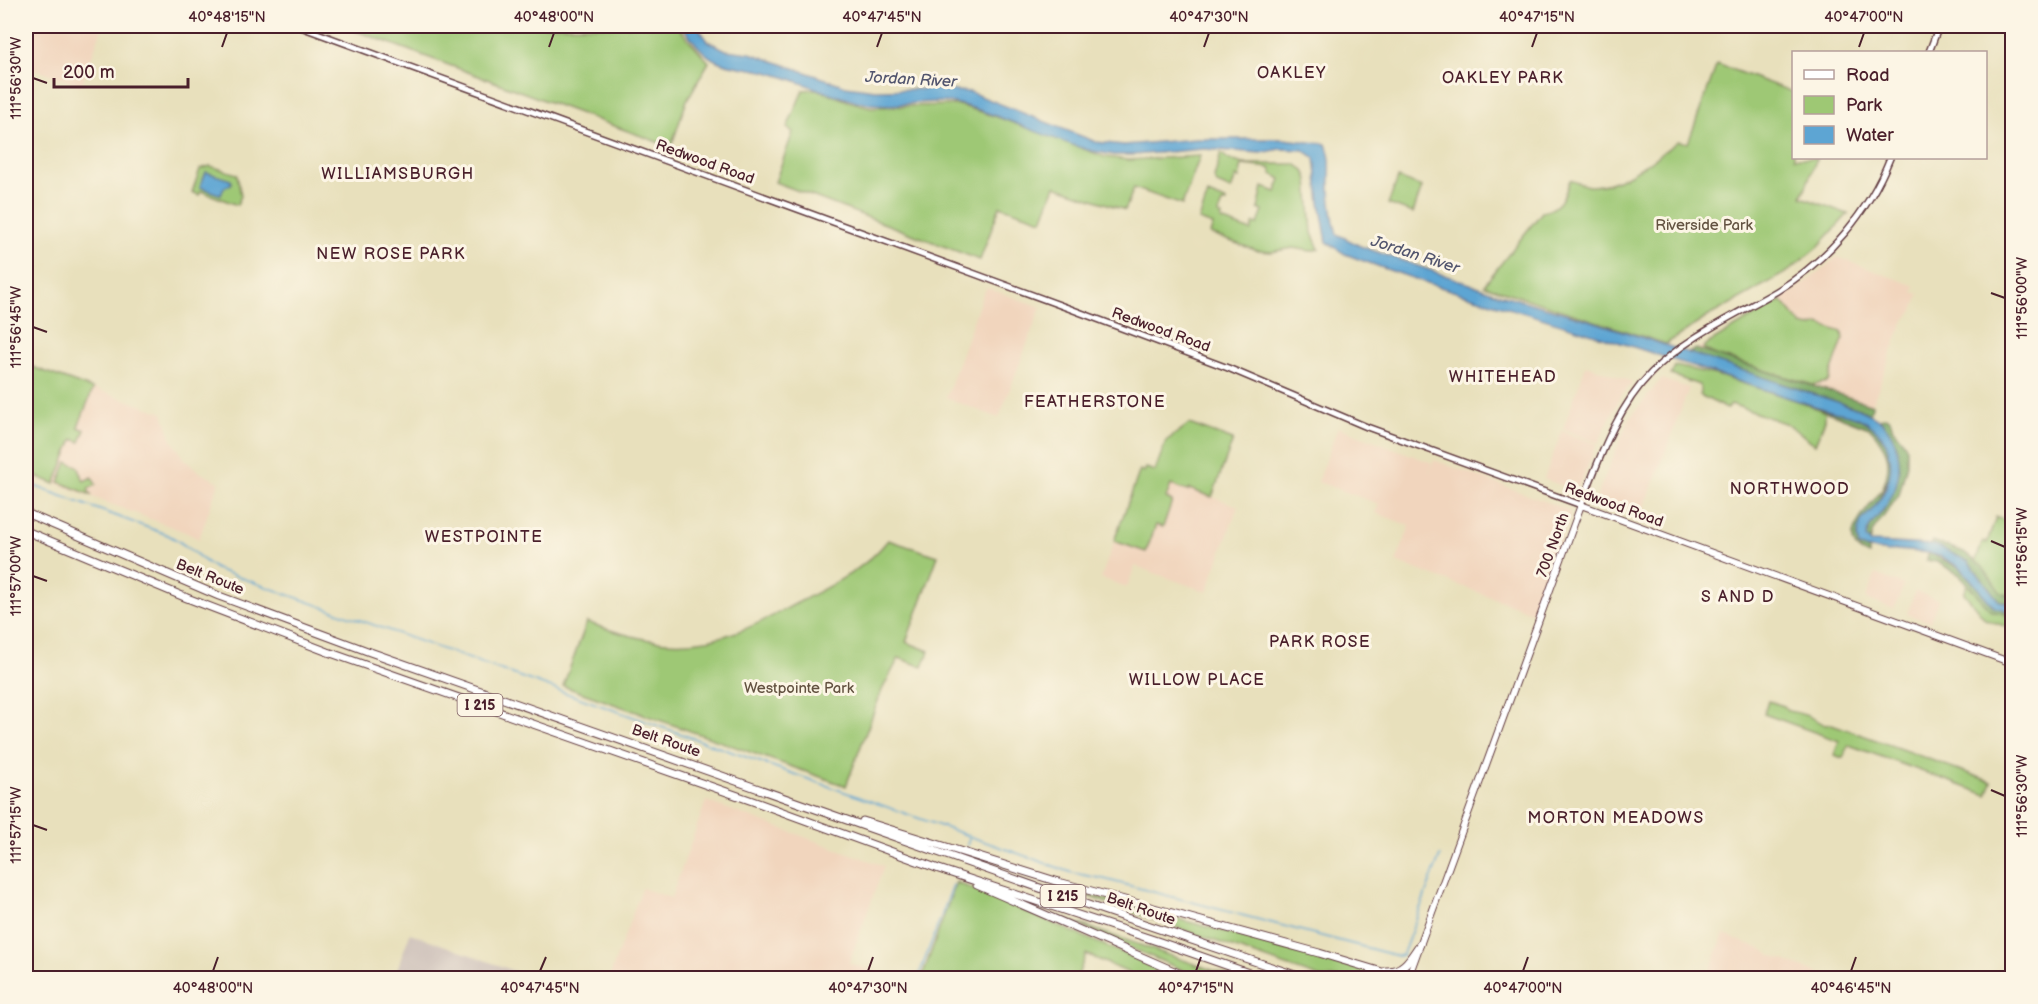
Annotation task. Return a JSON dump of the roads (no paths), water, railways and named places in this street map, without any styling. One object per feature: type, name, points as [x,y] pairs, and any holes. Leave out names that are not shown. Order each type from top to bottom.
[{"type":"highway","name":"Belt Route","points":[[26,513],[164,573],[298,626],[1082,903],[1304,978]]},
{"type":"highway","name":"Belt Route","points":[[26,531],[187,598],[328,652],[939,869],[1263,978]]},
{"type":"highway","points":[[823,810],[882,826],[1062,883],[1402,978]]},
{"type":"highway","points":[[939,869],[1190,978]]},
{"type":"highway","points":[[1378,971],[1399,969],[1420,944]]},
{"type":"main road","name":"Redwood Road","points":[[298,26],[1198,357],[1334,414],[1581,506],[2013,663]]},
{"type":"main road","points":[[1929,51],[1938,26]]},
{"type":"main road","name":"700 North","points":[[1408,978],[1581,506],[1622,411],[1638,387],[1680,348],[1779,289],[1810,268],[1832,248],[1876,189],[1890,159]]},
{"type":"water","points":[[682,26],[697,26],[708,41],[726,50],[750,53],[846,86],[875,90],[932,89],[970,92],[1096,142],[1124,145],[1196,139],[1284,139],[1326,144],[1330,158],[1330,189],[1337,234],[1360,246],[1499,294],[1592,321],[1859,409],[1878,419],[1896,444],[1898,478],[1890,500],[1870,526],[1866,538],[1870,542],[1935,545],[1968,561],[1999,601],[2012,603],[2012,612],[1994,607],[1961,568],[1942,557],[1929,553],[1896,550],[1888,552],[1859,547],[1857,536],[1859,527],[1885,490],[1891,463],[1887,445],[1877,431],[1866,422],[1434,285],[1345,254],[1327,242],[1315,158],[1303,150],[1280,149],[1261,153],[1204,149],[1133,155],[1114,155],[1092,151],[992,114],[958,104],[937,102],[871,104],[771,73],[717,61],[702,50]]},
{"type":"water","points":[[206,172],[231,180],[231,184],[224,188],[221,195],[200,187]]},
{"type":"waterway","points":[[26,483],[168,535],[216,569],[1073,873],[1104,879],[1398,956],[1404,951],[1440,856]]},
{"type":"waterway","points":[[967,845],[969,838]]},
{"type":"waterway","points":[[918,978],[953,885]]},
{"type":"district","name":"OAKLEY","points":[[1292,73]]},
{"type":"district","name":"OAKLEY PARK","points":[[1503,78]]},
{"type":"district","name":"WILLIAMSBURGH","points":[[398,174]]},
{"type":"district","name":"NEW ROSE PARK","points":[[391,254]]},
{"type":"district","name":"WHITEHEAD","points":[[1503,377]]},
{"type":"district","name":"FEATHERSTONE","points":[[1095,402]]},
{"type":"district","name":"NORTHWOOD","points":[[1790,489]]},
{"type":"district","name":"WESTPOINTE","points":[[484,537]]},
{"type":"district","name":"S AND D","points":[[1738,597]]},
{"type":"district","name":"PARK ROSE","points":[[1320,642]]},
{"type":"district","name":"WILLOW PLACE","points":[[1197,680]]},
{"type":"district","name":"MORTON MEADOWS","points":[[1616,818]]},
{"type":"water label","name":"Jordan River","points":[[911,80]]},
{"type":"water label","name":"Jordan River","points":[[1415,255]]},
{"type":"park label","name":"Riverside Park","points":[[1704,225]]},
{"type":"park label","name":"Westpointe Park","points":[[799,688]]}]
